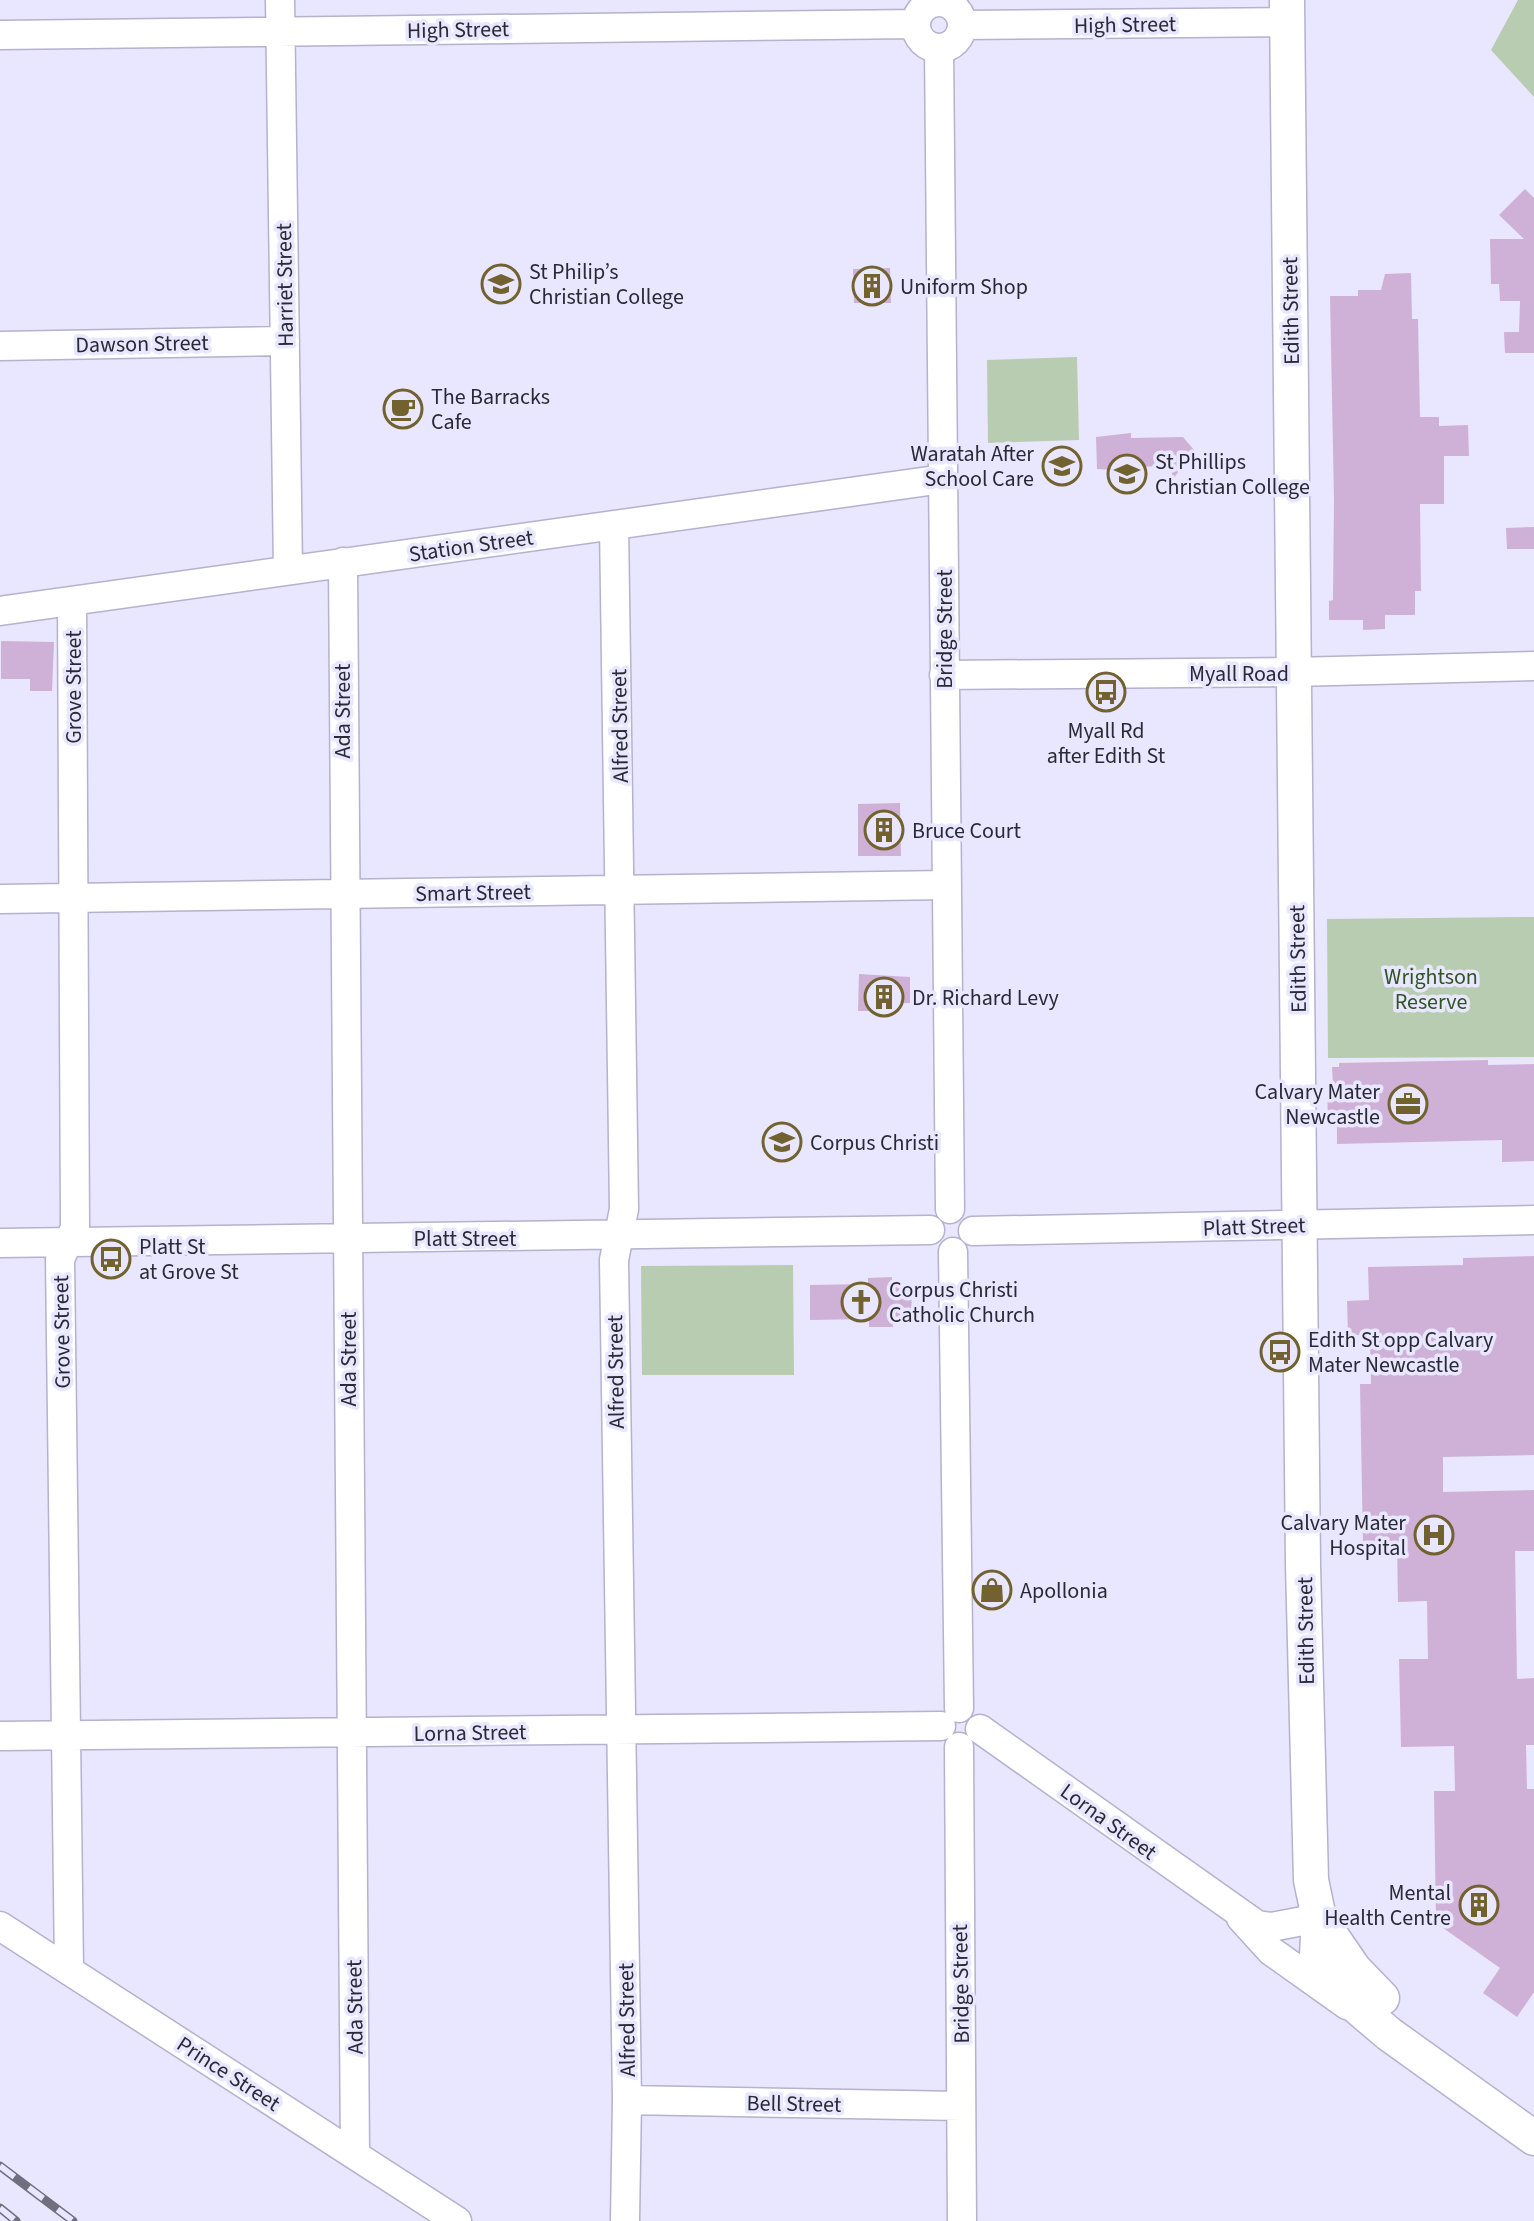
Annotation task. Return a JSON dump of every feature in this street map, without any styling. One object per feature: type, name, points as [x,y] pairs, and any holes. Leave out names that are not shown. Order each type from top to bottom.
[{"type":"main road","name":"Edith Street","points":[[1287,11],[1300,1224],[1311,1880],[1319,1918]]},
{"type":"main road","name":"Lorna Street","points":[[1319,1918],[1317,1955],[1349,2000],[1389,2034],[1534,2138]]},
{"type":"main road","points":[[1319,1918],[1366,1985],[1534,2113]]},
{"type":"street","name":"Harriet Street","points":[[280,0],[288,570]]},
{"type":"street","points":[[938,1],[956,8],[963,25],[956,42],[939,48],[922,41],[916,24],[923,9],[938,1]]},
{"type":"street","name":"High Street","points":[[963,25],[1287,11]]},
{"type":"street","name":"High Street","points":[[0,35],[916,24]]},
{"type":"street","name":"Bridge Street","points":[[939,48],[950,1209]]},
{"type":"street","name":"Dawson Street","points":[[0,346],[285,341]]},
{"type":"street","name":"Station Street","points":[[0,611],[943,479]]},
{"type":"street","name":"Alfred Street","points":[[614,525],[622,890],[624,1209],[614,1260],[627,2100],[625,2221]]},
{"type":"street","name":"Ada Street","points":[[343,562],[343,893],[355,2155]]},
{"type":"street","name":"Grove Street","points":[[69,1970],[60,1259],[75,1228],[72,601]]},
{"type":"street","name":"Myall Road","points":[[944,675],[1534,666]]},
{"type":"street","name":"Smart Street","points":[[0,899],[947,885]]},
{"type":"street","points":[[950,1209],[964,1213],[973,1231],[967,1245],[953,1252],[937,1246],[930,1230],[934,1218],[950,1209]]},
{"type":"street","name":"Platt Street","points":[[973,1231],[1534,1220]]},
{"type":"street","name":"Platt Street","points":[[0,1243],[619,1237],[930,1230]]},
{"type":"street","name":"Bridge Street","points":[[953,1252],[953,1727],[962,2221]]},
{"type":"street","name":"Lorna Street","points":[[0,1736],[953,1727],[974,1713],[980,1729],[1238,1914],[1257,1925],[1271,1927],[1319,1918]]},
{"type":"street","name":"Lorna Street","points":[[1238,1914],[1271,1951],[1389,2034]]},
{"type":"street","name":"Prince Street","points":[[0,1926],[457,2221]]},
{"type":"street","name":"Bell Street","points":[[627,2100],[961,2106]]},
{"type":"green space","points":[[1518,0],[1534,0],[1534,97],[1491,50]]},
{"type":"green space","points":[[1077,357],[1079,440],[988,443],[987,360]]},
{"type":"green space","name":"Wrightson Reserve","points":[[1534,917],[1534,1057],[1328,1058],[1327,919]]},
{"type":"green space","points":[[793,1265],[794,1375],[642,1375],[641,1266]]},
{"type":"building","points":[[1525,189],[1534,198],[1534,353],[1505,353],[1504,332],[1519,332],[1520,301],[1500,301],[1499,284],[1491,284],[1490,239],[1524,239],[1499,215]]},
{"type":"building","name":"Uniform Shop","points":[[890,268],[891,303],[854,303],[853,269]]},
{"type":"building","points":[[1411,273],[1412,319],[1418,319],[1420,417],[1439,417],[1439,426],[1468,425],[1469,456],[1444,456],[1444,504],[1420,504],[1421,591],[1415,591],[1415,615],[1385,615],[1385,629],[1363,630],[1363,620],[1329,620],[1329,601],[1333,600],[1334,501],[1330,296],[1358,296],[1358,290],[1381,290],[1385,274]]},
{"type":"building","points":[[1131,433],[1131,438],[1183,437],[1195,451],[1172,480],[1172,466],[1132,467],[1132,471],[1097,469],[1096,437]]},
{"type":"building","points":[[1534,527],[1534,549],[1507,549],[1506,528]]},
{"type":"building","points":[[1,641],[54,642],[52,691],[30,691],[30,679],[1,679]]},
{"type":"building","name":"Bruce Court","points":[[900,803],[901,856],[858,856],[858,804]]},
{"type":"building","name":"Dr. Richard Levy","points":[[859,974],[910,977],[910,1003],[879,1004],[878,1011],[858,1011]]},
{"type":"building","name":"Calvary Mater Newcastle","points":[[1488,1060],[1488,1065],[1534,1064],[1534,1161],[1502,1162],[1502,1140],[1337,1144],[1337,1122],[1328,1122],[1327,1086],[1333,1086],[1332,1067],[1339,1067],[1339,1063]]},
{"type":"building","points":[[1534,1256],[1534,1455],[1443,1457],[1443,1492],[1534,1490],[1534,1551],[1515,1551],[1517,1679],[1534,1678],[1534,1745],[1526,1745],[1527,1789],[1534,1789],[1534,1992],[1517,2017],[1483,1993],[1500,1968],[1436,1923],[1434,1791],[1455,1791],[1454,1746],[1401,1747],[1399,1659],[1428,1659],[1427,1601],[1398,1602],[1397,1544],[1363,1545],[1360,1384],[1371,1384],[1370,1335],[1348,1335],[1347,1301],[1369,1300],[1368,1267],[1463,1265],[1463,1258]]},
{"type":"building","name":"Corpus Christi Catholic Church","points":[[892,1277],[892,1284],[911,1283],[912,1318],[893,1319],[893,1327],[869,1327],[869,1319],[810,1320],[810,1285],[868,1284],[868,1278]]},
{"type":"railway","points":[[0,2166],[73,2221]]},
{"type":"railway","points":[[0,2208],[16,2221]]},
{"type":"place","name":"St Philip’s Christian College","points":[[501,284]]},
{"type":"place","name":"Uniform Shop","points":[[872,286]]},
{"type":"place","name":"The Barracks Cafe","points":[[403,409]]},
{"type":"place","name":"Waratah After School Care","points":[[1062,466]]},
{"type":"place","name":"St Phillips Christian College","points":[[1127,474]]},
{"type":"place","name":"Myall Rd after Edith St","points":[[1106,692]]},
{"type":"place","name":"Bruce Court","points":[[884,830]]},
{"type":"place","name":"Dr. Richard Levy","points":[[884,997]]},
{"type":"place","name":"Calvary Mater Newcastle","points":[[1408,1104]]},
{"type":"place","name":"Corpus Christi","points":[[782,1142]]},
{"type":"place","name":"Platt St at Grove St","points":[[111,1259]]},
{"type":"place","name":"Corpus Christi Catholic Church","points":[[861,1302]]},
{"type":"place","name":"Edith St opp Calvary Mater Newcastle","points":[[1280,1352]]},
{"type":"place","name":"Calvary Mater Hospital","points":[[1434,1535]]},
{"type":"place","name":"Apollonia","points":[[992,1590]]},
{"type":"place","name":"Mental Health Centre","points":[[1479,1905]]}]
